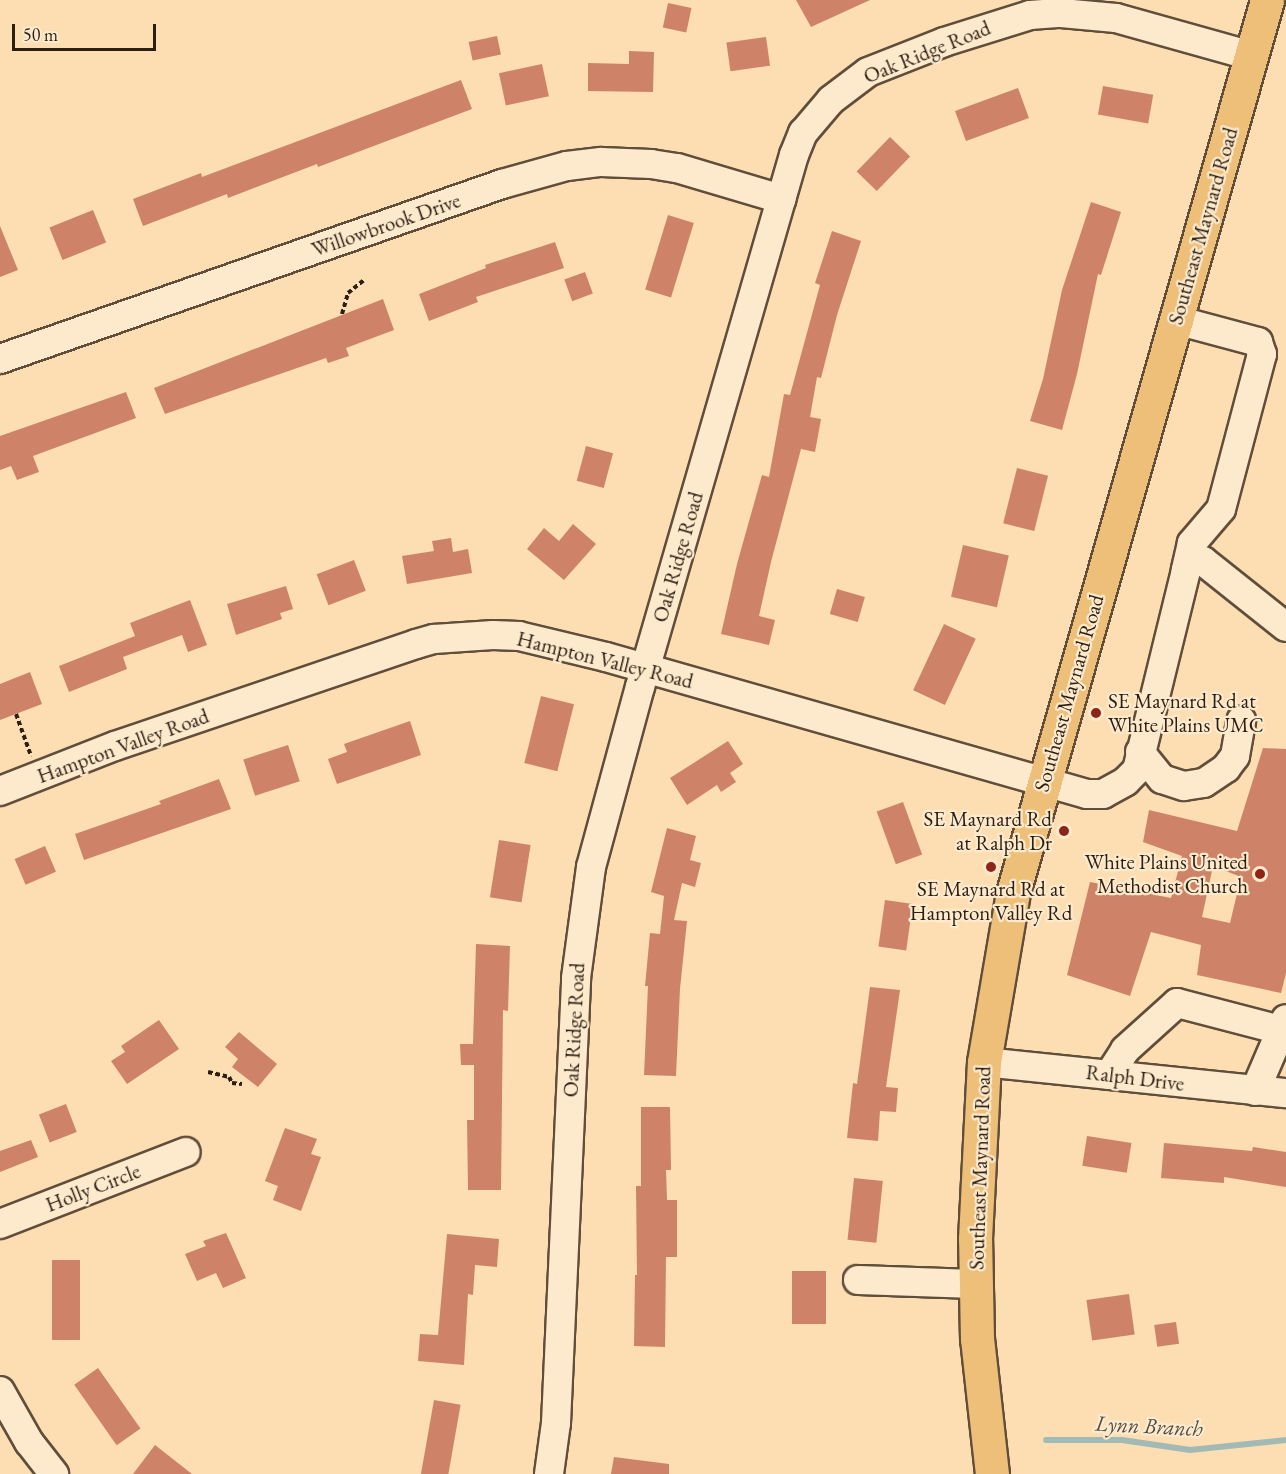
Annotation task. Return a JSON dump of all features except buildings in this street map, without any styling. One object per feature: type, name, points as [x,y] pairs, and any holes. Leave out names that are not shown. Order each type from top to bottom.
[{"type":"main road","name":"Southeast Maynard Road","points":[[992,1474],[977,1339],[975,1239],[984,1062],[1013,893],[1267,0]]},
{"type":"street","name":"Oak Ridge Road","points":[[549,1474],[556,1423],[576,978],[582,923],[599,834],[781,199],[803,134],[828,103],[868,72],[992,26],[1030,15],[1092,14],[1116,18],[1252,56]]},
{"type":"street","name":"Willowbrook Drive","points":[[0,358],[502,184],[567,166],[601,162],[651,164],[677,168],[781,199]]},
{"type":"street","name":"Hampton Valley Road","points":[[0,791],[115,746],[434,639],[464,636],[519,636],[646,669],[1087,794],[1103,794],[1126,781],[1137,770],[1192,543],[1221,509],[1262,354],[1258,342],[1176,320]]},
{"type":"street","points":[[1186,570],[1193,561],[1203,561],[1286,627]]},
{"type":"street","points":[[1140,752],[1162,779],[1184,786],[1204,783],[1226,768],[1235,756],[1241,721]]},
{"type":"street","points":[[1109,1075],[1125,1050],[1177,1004],[1284,1024],[1255,1091]]},
{"type":"street","name":"Ralph Drive","points":[[984,1062],[1286,1094]]},
{"type":"street","name":"Holly Circle","points":[[0,1224],[186,1152]]},
{"type":"street","points":[[865,1286],[975,1284]]},
{"type":"street","points":[[0,1391],[29,1442],[54,1474]]},
{"type":"path","points":[[342,314],[348,293],[365,279]]},
{"type":"path","points":[[16,714],[39,776]]},
{"type":"path","points":[[208,1071],[229,1077],[232,1083],[242,1084]]},
{"type":"waterway","name":"Lynn Branch","points":[[1046,1440],[1122,1440],[1190,1450],[1286,1440]]},
{"type":"place","name":"SE Maynard Rd at White Plains UMC","points":[[1096,713]]},
{"type":"place","name":"SE Maynard Rd at Ralph Dr","points":[[1064,831]]},
{"type":"place","name":"SE Maynard Rd at Hampton Valley Rd","points":[[991,867]]},
{"type":"place","name":"White Plains United Methodist Church","points":[[1260,874]]}]
